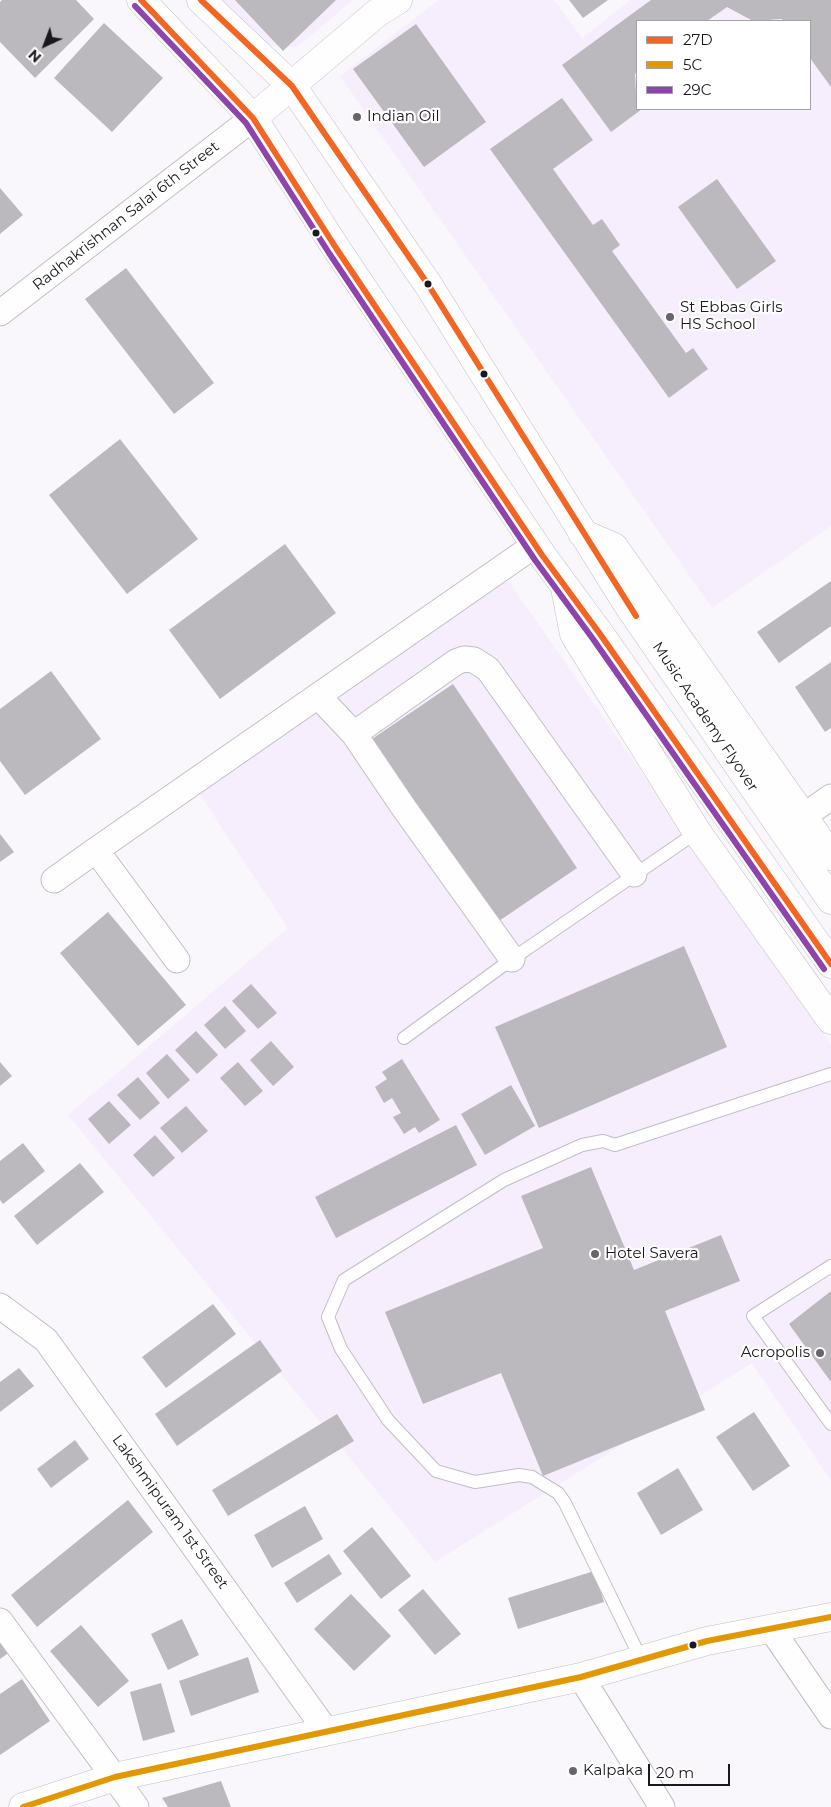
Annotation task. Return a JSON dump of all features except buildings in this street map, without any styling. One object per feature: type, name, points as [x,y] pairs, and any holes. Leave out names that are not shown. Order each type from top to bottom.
[{"type":"main road","points":[[141,0],[253,118],[336,248],[535,545],[600,634],[831,964]]},
{"type":"main road","name":"Music Academy Flyover","points":[[201,0],[292,86],[429,286],[628,604],[831,900]]},
{"type":"main road","points":[[253,118],[377,13],[398,0]]},
{"type":"main road","points":[[582,533],[614,547],[831,856]]},
{"type":"main road","points":[[565,588],[574,634],[696,832],[831,1020]]},
{"type":"main road","points":[[24,1807],[115,1778],[581,1677],[707,1641],[772,1630],[831,1616]]},
{"type":"street","name":"Radhakrishnan Salai 6th Street","points":[[0,313],[253,118]]},
{"type":"street","points":[[54,880],[535,545]]},
{"type":"street","points":[[354,734],[456,662],[464,659],[474,660],[488,669],[634,874]]},
{"type":"street","points":[[318,696],[354,734],[398,800],[512,959]]},
{"type":"street","points":[[804,816],[831,797]]},
{"type":"street","points":[[96,850],[177,960]]},
{"type":"street","name":"Lakshmipuram 1st Street","points":[[0,1306],[46,1340],[327,1732]]},
{"type":"street","points":[[0,1621],[136,1807]]},
{"type":"street","points":[[772,1630],[831,1716]]},
{"type":"street","points":[[581,1677],[662,1807]]},
{"type":"lane","points":[[404,1038],[512,959],[696,832]]},
{"type":"lane","points":[[642,1661],[565,1503],[558,1494],[532,1476],[519,1474],[475,1482],[436,1471],[388,1420],[342,1350],[328,1317],[344,1280],[504,1180],[582,1145],[603,1141],[615,1145],[831,1074]]},
{"type":"lane","points":[[831,1266],[753,1316],[831,1424]]},
{"type":"shaded area","points":[[222,0],[353,0],[297,47],[267,46]]},
{"type":"shaded area","name":"St Ebbas Girls HS School","points":[[439,0],[554,0],[582,38],[631,0],[831,0],[831,526],[712,608],[340,76]]},
{"type":"shaded area","points":[[498,566],[831,1045],[831,1481],[752,1363],[435,1562],[68,1115],[288,928],[191,781]]},
{"type":"transit line","name":"27D","points":[[141,0],[253,118],[336,248],[542,555],[600,634],[831,964]]},
{"type":"transit line","name":"27D","points":[[201,0],[292,86],[429,286],[636,616]]},
{"type":"transit line","name":"29C","points":[[135,6],[246,123],[329,253],[535,560],[593,639],[824,969]]},
{"type":"transit line","name":"5C","points":[[23,1807],[115,1777],[581,1677],[707,1641],[831,1617]]},
{"type":"place","name":"Indian Oil","points":[[357,117]]},
{"type":"place","name":"St Ebbas Girls HS School","points":[[670,317]]},
{"type":"place","name":"Hotel Savera","points":[[595,1254]]},
{"type":"place","name":"Acropolis","points":[[820,1353]]},
{"type":"place","name":"Kalpaka","points":[[573,1771]]}]
